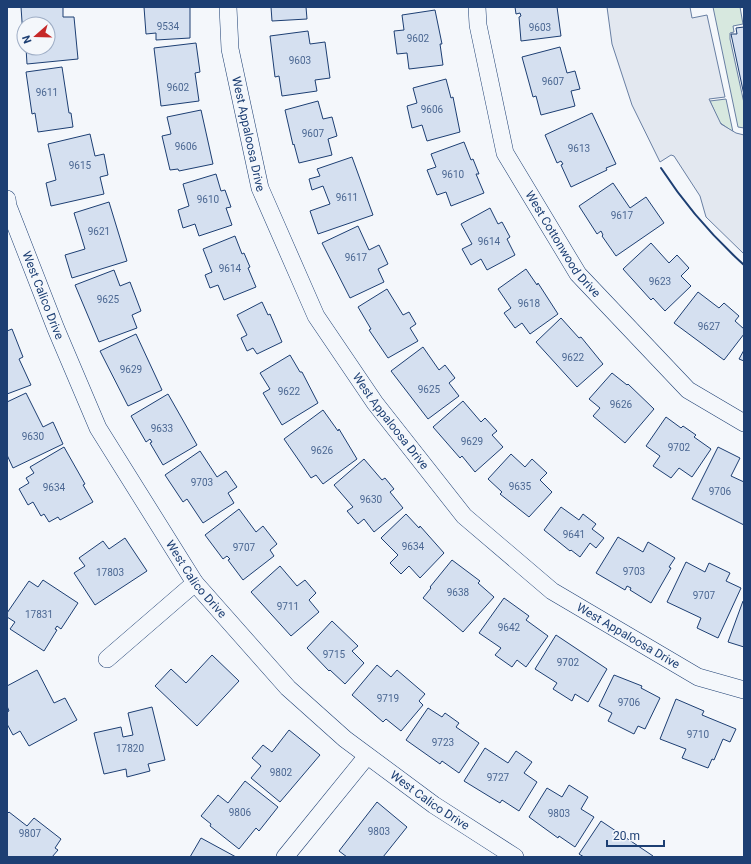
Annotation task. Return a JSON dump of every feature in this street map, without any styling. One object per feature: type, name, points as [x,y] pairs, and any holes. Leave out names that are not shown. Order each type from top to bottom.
[{"type":"street","name":"West Appaloosa Drive","points":[[228,7],[230,49],[260,188],[316,316],[375,403],[464,516],[552,591],[698,677],[744,690]]},
{"type":"street","name":"West Cottonwood Drive","points":[[478,7],[478,25],[505,154],[578,274],[688,390],[744,423]]},
{"type":"street","name":"West Calico Drive","points":[[7,199],[8,206],[56,329],[98,428],[195,583],[288,688],[367,756],[434,805],[515,857]]},
{"type":"street","points":[[107,659],[195,583]]},
{"type":"street","points":[[285,857],[367,756]]},
{"type":"shaded area","points":[[607,7],[690,7],[692,18],[707,15],[725,97],[709,99],[721,124],[736,133],[744,135],[744,254],[706,217],[700,196],[674,156],[671,155],[660,162],[632,105],[612,44]]},
{"type":"shaded area","points":[[713,7],[740,7],[743,24],[733,26],[734,32],[730,33],[730,39],[744,103],[744,128],[738,127]]},
{"type":"shaded area","points":[[726,99],[733,132],[719,122],[710,101]]},
{"type":"building","points":[[21,7],[63,7],[63,17],[74,17],[78,59],[27,64],[26,56],[56,56],[56,16],[22,16]]},
{"type":"building","points":[[144,7],[190,7],[190,38],[156,40],[156,33],[146,34]]},
{"type":"building","points":[[271,7],[306,7],[307,19],[272,21]]},
{"type":"building","points":[[515,7],[557,7],[561,36],[521,41],[519,17],[521,16],[520,13],[516,14]]},
{"type":"building","points":[[435,10],[442,44],[440,44],[443,65],[409,69],[407,53],[397,54],[394,31],[404,30],[402,15]]},
{"type":"building","points":[[744,27],[744,95],[731,34],[737,34],[736,28]]},
{"type":"building","points":[[308,31],[310,44],[325,42],[330,78],[315,80],[317,91],[282,96],[279,76],[275,77],[270,36]]},
{"type":"building","points":[[196,43],[200,72],[195,73],[199,101],[161,106],[154,48]]},
{"type":"building","points":[[560,47],[567,73],[575,71],[580,89],[571,91],[575,106],[541,115],[536,96],[533,97],[522,57]]},
{"type":"building","points":[[62,67],[69,113],[71,113],[73,127],[38,132],[35,113],[32,114],[26,72]]},
{"type":"building","points":[[446,79],[451,98],[453,97],[460,132],[427,141],[422,125],[412,128],[407,106],[417,103],[413,88]]},
{"type":"building","points":[[318,101],[323,119],[332,117],[337,136],[328,139],[332,155],[299,163],[294,144],[293,145],[285,110]]},
{"type":"building","points":[[201,110],[213,164],[179,171],[178,169],[170,170],[162,136],[171,134],[167,117]]},
{"type":"building","points":[[592,113],[616,164],[606,168],[607,170],[571,187],[561,165],[563,164],[561,161],[557,163],[545,135]]},
{"type":"building","points":[[90,134],[95,156],[104,154],[108,175],[100,177],[104,194],[51,206],[46,183],[56,180],[48,144]]},
{"type":"building","points":[[464,142],[471,160],[473,159],[479,174],[476,174],[484,193],[451,206],[446,192],[437,195],[427,170],[436,167],[431,154]]},
{"type":"building","points":[[352,157],[373,215],[318,234],[310,211],[330,204],[323,186],[312,190],[309,179],[320,176],[317,169]]},
{"type":"building","points":[[216,174],[221,191],[225,190],[231,207],[226,208],[232,225],[199,236],[195,224],[183,228],[178,210],[189,206],[183,184]]},
{"type":"building","points":[[613,183],[630,208],[646,197],[664,223],[616,256],[602,236],[601,231],[597,234],[579,206]]},
{"type":"building","points":[[109,202],[127,261],[72,278],[65,255],[85,249],[74,213]]},
{"type":"building","points":[[490,208],[498,224],[502,222],[510,237],[507,239],[515,255],[487,270],[481,259],[471,265],[462,249],[472,244],[461,224]]},
{"type":"building","points":[[358,226],[369,250],[379,245],[388,264],[378,269],[384,282],[350,298],[322,243]]},
{"type":"building","points":[[235,236],[242,254],[244,253],[250,267],[248,268],[256,287],[224,300],[218,285],[210,288],[205,275],[212,272],[203,249]]},
{"type":"building","points":[[651,243],[669,263],[677,255],[689,268],[681,276],[691,286],[665,311],[653,298],[651,300],[623,269]]},
{"type":"building","points":[[526,269],[537,285],[538,283],[558,314],[530,334],[522,323],[515,328],[504,313],[511,308],[498,289]]},
{"type":"building","points":[[114,270],[120,286],[130,282],[141,311],[132,315],[137,328],[99,342],[75,285]]},
{"type":"building","points":[[387,289],[403,315],[409,312],[416,324],[410,328],[418,341],[388,358],[369,330],[371,329],[358,307]]},
{"type":"building","points":[[698,292],[719,308],[724,303],[739,316],[735,321],[744,329],[744,334],[724,360],[674,323]]},
{"type":"building","points":[[262,302],[268,315],[270,314],[282,342],[257,354],[253,348],[247,351],[241,338],[247,335],[237,315]]},
{"type":"building","points":[[561,318],[579,338],[581,337],[603,364],[577,387],[536,342]]},
{"type":"building","points":[[12,329],[23,357],[19,359],[31,385],[7,394],[7,331]]},
{"type":"building","points":[[136,334],[162,390],[128,406],[100,351]]},
{"type":"building","points":[[423,347],[439,370],[445,365],[455,378],[449,383],[459,396],[428,419],[391,371]]},
{"type":"building","points":[[744,350],[744,361],[739,359]]},
{"type":"building","points":[[290,355],[300,372],[302,372],[318,403],[282,425],[263,393],[270,389],[260,373]]},
{"type":"building","points":[[612,373],[627,385],[628,384],[654,409],[625,443],[593,416],[600,408],[589,399]]},
{"type":"building","points":[[26,393],[43,427],[53,422],[63,444],[13,468],[7,455],[7,402]]},
{"type":"building","points":[[168,394],[197,445],[163,465],[150,443],[152,442],[150,439],[146,442],[131,416]]},
{"type":"building","points":[[463,401],[481,422],[485,418],[497,431],[492,435],[503,447],[475,472],[462,456],[460,458],[433,427]]},
{"type":"building","points":[[323,410],[338,431],[339,429],[357,459],[323,484],[316,475],[311,478],[284,439]]},
{"type":"building","points":[[666,417],[681,428],[683,426],[696,435],[694,437],[711,449],[692,477],[679,468],[671,478],[653,466],[660,456],[646,446]]},
{"type":"building","points":[[64,447],[85,484],[83,485],[93,502],[60,520],[58,517],[49,522],[44,514],[41,516],[33,502],[28,505],[19,489],[29,483],[26,478],[34,473],[30,467]]},
{"type":"building","points":[[718,447],[740,458],[731,476],[744,482],[744,525],[692,499]]},
{"type":"building","points":[[200,451],[217,477],[226,471],[237,487],[228,493],[234,503],[203,523],[187,499],[183,502],[165,475]]},
{"type":"building","points":[[511,454],[525,467],[532,459],[547,473],[540,480],[552,492],[529,517],[500,494],[502,492],[488,479]]},
{"type":"building","points":[[364,459],[382,480],[385,478],[394,489],[390,492],[403,508],[374,532],[364,519],[358,524],[347,511],[353,507],[334,485]]},
{"type":"building","points":[[561,507],[579,520],[583,514],[596,524],[592,529],[604,538],[596,548],[590,543],[580,557],[571,550],[570,551],[544,530]]},
{"type":"building","points":[[239,509],[256,532],[263,526],[277,544],[270,550],[274,556],[243,580],[228,560],[230,559],[227,556],[223,559],[205,535]]},
{"type":"building","points":[[406,514],[419,528],[420,526],[444,553],[420,578],[409,566],[401,574],[390,563],[398,555],[381,538]]},
{"type":"building","points":[[618,537],[643,552],[648,542],[675,558],[651,603],[630,590],[631,588],[627,586],[625,590],[596,573]]},
{"type":"building","points":[[125,538],[147,571],[95,605],[74,573],[85,566],[79,558],[103,541],[109,549]]},
{"type":"building","points":[[452,560],[480,581],[478,583],[494,597],[463,632],[423,598]]},
{"type":"building","points":[[686,562],[705,572],[709,563],[730,573],[726,581],[741,588],[718,638],[697,628],[701,618],[667,602]]},
{"type":"building","points":[[280,566],[297,586],[305,580],[316,593],[309,600],[319,612],[291,636],[251,592]]},
{"type":"building","points":[[43,580],[78,603],[61,629],[57,626],[55,629],[57,630],[44,651],[10,629],[15,622],[7,617],[7,613],[29,581],[38,587]]},
{"type":"building","points":[[504,598],[529,616],[526,620],[548,636],[526,667],[517,660],[512,667],[495,655],[501,648],[479,633]]},
{"type":"building","points":[[743,601],[744,602],[744,647],[728,642]]},
{"type":"building","points":[[332,621],[358,646],[352,651],[364,663],[345,684],[330,670],[329,671],[307,648]]},
{"type":"building","points":[[556,635],[607,669],[588,702],[575,694],[572,701],[553,689],[557,683],[535,669]]},
{"type":"building","points":[[212,655],[239,681],[197,726],[155,686],[171,669],[186,683]]},
{"type":"building","points":[[377,665],[391,677],[397,670],[425,694],[419,701],[423,705],[401,731],[386,719],[383,722],[352,695]]},
{"type":"building","points":[[37,670],[54,703],[65,698],[77,720],[29,746],[20,731],[13,735],[7,724],[7,712],[9,711],[7,706],[7,686]]},
{"type":"building","points":[[614,675],[642,686],[641,688],[660,698],[645,729],[638,726],[634,734],[608,721],[612,713],[599,706]]},
{"type":"building","points":[[676,699],[704,711],[702,715],[736,729],[730,742],[723,739],[714,760],[712,759],[708,768],[682,758],[686,749],[660,739]]},
{"type":"building","points":[[152,707],[165,760],[148,764],[150,771],[127,777],[126,769],[104,774],[94,733],[121,727],[123,737],[133,735],[128,713]]},
{"type":"building","points":[[428,708],[442,717],[445,713],[459,723],[456,727],[479,743],[459,773],[442,761],[440,764],[406,740]]},
{"type":"building","points":[[289,730],[320,755],[280,802],[251,778],[261,766],[252,758],[263,745],[272,752]]},
{"type":"building","points":[[485,748],[508,763],[516,751],[532,762],[524,773],[537,782],[519,811],[502,800],[500,803],[464,781]]},
{"type":"building","points":[[245,781],[278,807],[259,831],[256,828],[239,849],[210,826],[211,824],[201,816],[218,795],[228,803]]},
{"type":"building","points":[[569,785],[588,797],[581,809],[594,817],[575,847],[559,836],[558,838],[529,817],[547,788],[562,797]]},
{"type":"building","points":[[377,802],[407,827],[383,857],[347,857],[339,851]]},
{"type":"building","points":[[9,812],[27,826],[34,818],[61,839],[55,848],[58,850],[52,857],[7,857],[7,814]]},
{"type":"building","points":[[601,821],[653,856],[584,857],[579,854]]},
{"type":"building","points":[[201,838],[236,857],[190,857]]},
{"type":"wall","points":[[661,168],[700,220],[744,265]]}]
